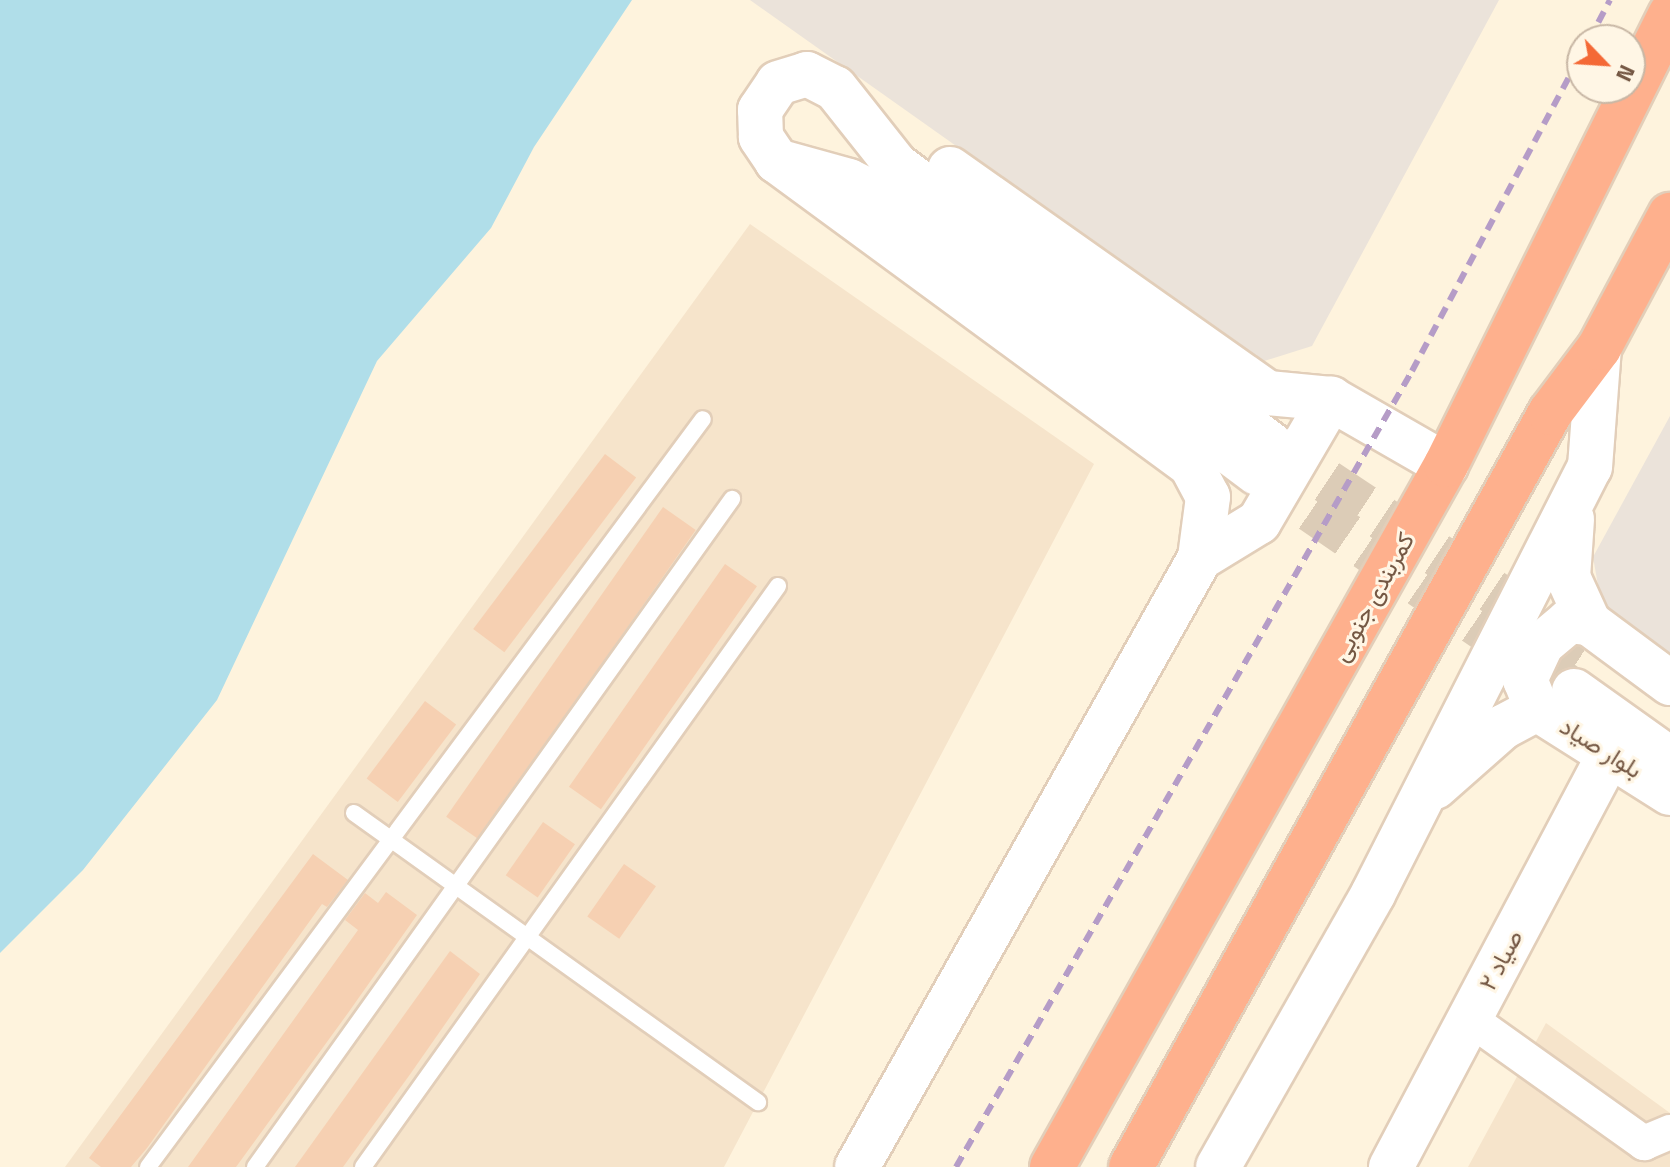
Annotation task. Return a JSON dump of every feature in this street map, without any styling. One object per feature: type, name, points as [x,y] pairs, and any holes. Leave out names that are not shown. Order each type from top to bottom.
[{"type":"highway","name":"کمربندی جنوبی","points":[[1052,1167],[1446,465],[1670,15]]},
{"type":"highway","points":[[1131,1167],[1550,413],[1599,348],[1670,215]]},
{"type":"main road","points":[[857,1167],[1200,558],[1208,497],[1191,465],[777,161],[761,137],[760,110],[778,83],[807,74],[835,88],[1268,393],[1331,399],[1446,465]]},
{"type":"main road","points":[[777,161],[849,181],[904,208],[1264,459],[896,165],[835,88]]},
{"type":"main road","points":[[1218,1167],[1419,802],[1590,467],[1599,348]]},
{"type":"main road","points":[[1200,558],[1259,522],[1331,399]]},
{"type":"main road","points":[[1573,500],[1568,577],[1571,669],[1670,760]]},
{"type":"main road","points":[[1571,669],[1670,683]]},
{"type":"main road","points":[[1571,669],[1670,715]]},
{"type":"main road","name":"بلوار صیاد","points":[[1419,802],[1571,669],[1610,753],[1670,793]]},
{"type":"main road","name":"صیاد ۲","points":[[1391,1167],[1610,753]]},
{"type":"street","points":[[1470,1019],[1644,1143],[1670,1132]]},
{"type":"lane","points":[[148,1167],[703,419]]},
{"type":"lane","points":[[255,1167],[732,499]]},
{"type":"lane","points":[[363,1167],[778,586]]},
{"type":"lane","points":[[354,813],[758,1102]]},
{"type":"shaded area","points":[[750,0],[1499,0],[1312,346],[1261,362]]},
{"type":"shaded area","points":[[750,224],[1094,464],[724,1167],[65,1167]]},
{"type":"shaded area","points":[[1670,416],[1670,653],[1602,608],[1593,557]]},
{"type":"shaded area","points":[[1546,1023],[1670,1113],[1670,1167],[1468,1167]]},
{"type":"water","points":[[0,0],[632,0],[534,147],[491,228],[377,361],[217,700],[83,870],[0,953]]},
{"type":"building","points":[[605,454],[636,477],[504,652],[473,629]]},
{"type":"building","points":[[663,507],[696,530],[479,840],[446,817]]},
{"type":"building","points":[[725,564],[757,586],[601,809],[569,787]]},
{"type":"building","points":[[425,701],[456,724],[398,802],[367,778]]},
{"type":"building","points":[[543,822],[575,844],[538,898],[506,875]]},
{"type":"building","points":[[313,854],[348,880],[327,907],[322,904],[131,1167],[101,1167],[89,1158]]},
{"type":"building","points":[[624,864],[656,886],[619,939],[587,916]]},
{"type":"building","points":[[386,892],[417,915],[348,1013],[236,1167],[188,1167],[358,930],[345,920],[365,893],[378,903]]},
{"type":"building","points":[[450,951],[480,974],[411,1073],[343,1167],[295,1167]]},
{"type":"tunnel","points":[[1272,445],[1585,653]]},
{"type":"tunnel","points":[[1257,473],[1574,691]]},
{"type":"railway","points":[[1597,24],[1610,0]]},
{"type":"railway","points":[[956,1167],[1412,371],[1566,83]]}]
